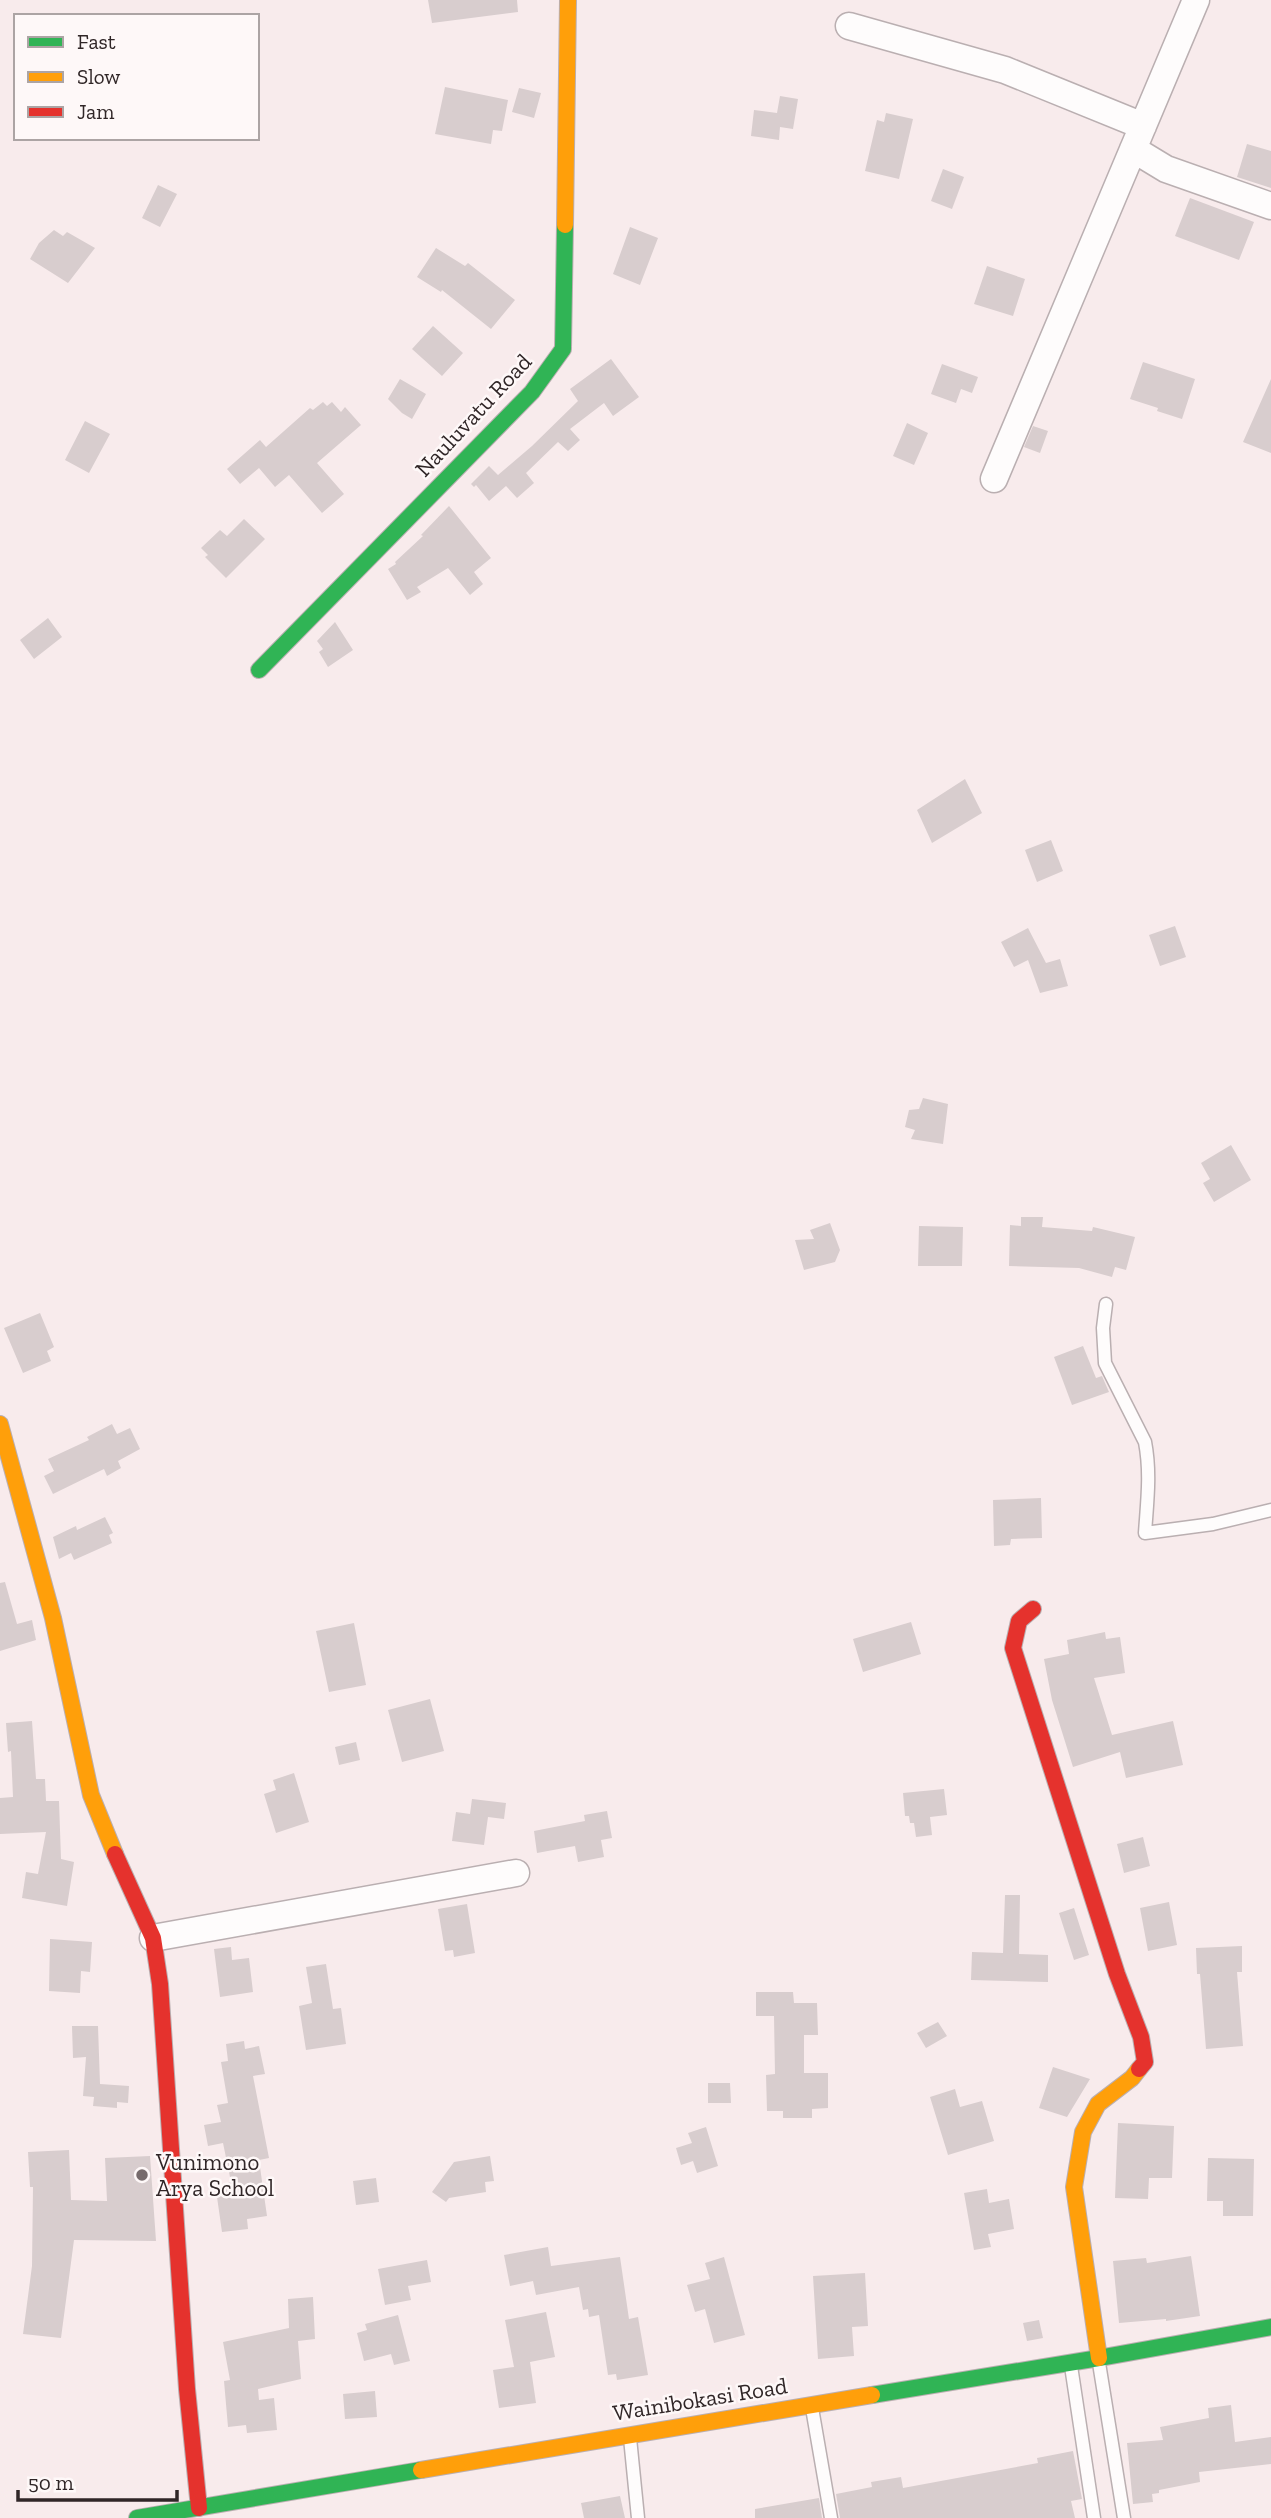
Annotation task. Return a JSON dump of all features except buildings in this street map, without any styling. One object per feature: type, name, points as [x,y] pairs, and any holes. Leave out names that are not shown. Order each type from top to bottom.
[{"type":"street","name":"Nauluvatu Road","points":[[259,670],[532,392],[563,349],[568,0]]},
{"type":"street","points":[[994,479],[1196,0]]},
{"type":"street","points":[[849,26],[1004,70],[1138,137],[1166,169],[1271,206]]},
{"type":"street","points":[[0,1424],[53,1618],[91,1795],[128,1886],[153,1938],[160,1984],[187,2389],[199,2508]]},
{"type":"street","points":[[1033,1609],[1019,1621],[1013,1648],[1117,1974],[1141,2037],[1144,2062],[1132,2078],[1098,2104],[1083,2132],[1074,2187],[1099,2358]]},
{"type":"street","points":[[153,1938],[516,1873]]},
{"type":"street","name":"Wainibokasi Road","points":[[137,2518],[629,2434],[1070,2363],[1271,2327]]},
{"type":"lane","points":[[1106,1304],[1103,1328],[1104,1363],[1145,1442],[1148,1456],[1145,1533],[1213,1524],[1271,1510]]},
{"type":"lane","points":[[1099,2358],[1124,2518]]},
{"type":"lane","points":[[1070,2363],[1094,2518]]},
{"type":"lane","points":[[811,2404],[831,2518]]},
{"type":"lane","points":[[629,2434],[638,2518]]},
{"type":"traffic: fast","points":[[259,670],[532,392],[563,349],[565,225]]},
{"type":"traffic: fast","points":[[872,2395],[1271,2327]]},
{"type":"traffic: fast","points":[[137,2518],[421,2470]]},
{"type":"traffic: slow","points":[[565,225],[568,0]]},
{"type":"traffic: slow","points":[[0,1424],[53,1618],[91,1795],[115,1854]]},
{"type":"traffic: slow","points":[[1099,2358],[1074,2187],[1083,2132],[1098,2104],[1132,2078],[1139,2069]]},
{"type":"traffic: slow","points":[[421,2470],[872,2395]]},
{"type":"traffic: jam","points":[[1033,1609],[1019,1621],[1013,1648],[1117,1974],[1141,2037],[1145,2062],[1139,2069]]},
{"type":"traffic: jam","points":[[115,1854],[153,1938],[160,1984],[187,2389],[199,2508]]},
{"type":"place","name":"Vunimono Arya School","points":[[142,2175]]}]
